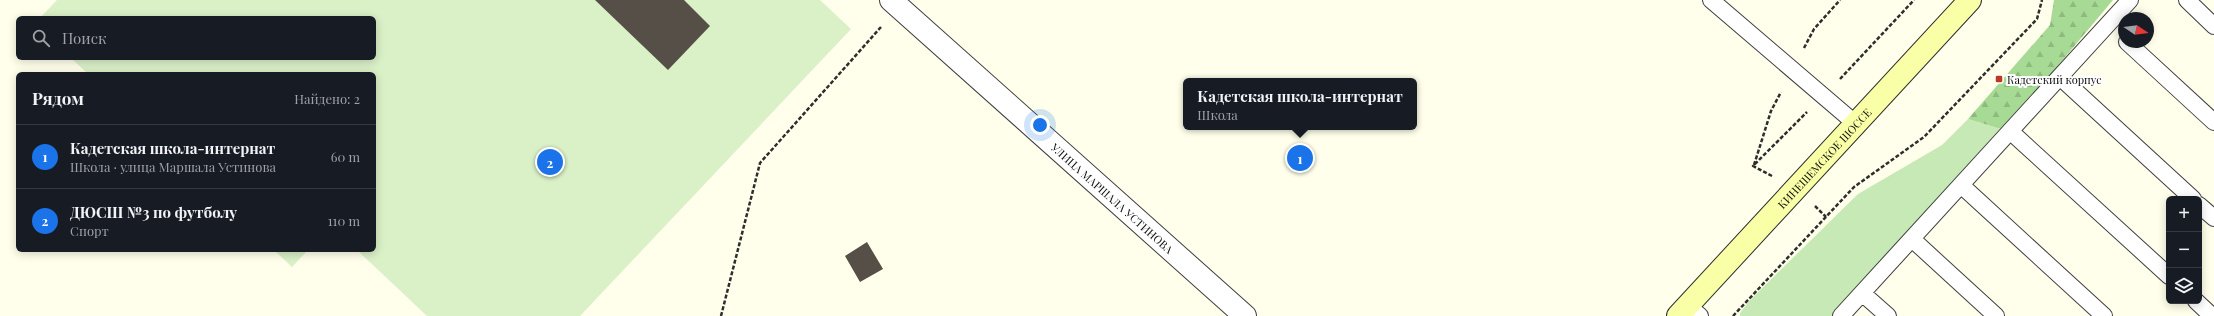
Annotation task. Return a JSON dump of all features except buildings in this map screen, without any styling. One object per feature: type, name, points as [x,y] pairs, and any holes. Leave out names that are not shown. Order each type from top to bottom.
[{"type":"main road","name":"КИНЕШЕМСКОЕ ШОССЕ","points":[[1689,313],[1856,124],[1970,0]]},
{"type":"street","name":"УЛИЦА МАРШАЛА УСТИНОВА","points":[[895,3],[1245,316]]},
{"type":"lane","points":[[1711,0],[1856,124]]},
{"type":"lane","points":[[1841,316],[2130,0]]},
{"type":"lane","points":[[2187,0],[2214,26]]},
{"type":"lane","points":[[2108,24],[2118,33]]},
{"type":"lane","points":[[2134,48],[2214,122]]},
{"type":"lane","points":[[2060,77],[2190,196]]},
{"type":"lane","points":[[2010,131],[2166,273]]},
{"type":"lane","points":[[1961,185],[2104,316]]},
{"type":"lane","points":[[2202,208],[2214,218]]},
{"type":"lane","points":[[1912,239],[1996,316]]},
{"type":"lane","points":[[1862,293],[1888,316]]},
{"type":"lane","points":[[2199,304],[2212,316]]},
{"type":"path","points":[[1733,316],[1854,187],[1924,137],[2036,20],[2042,0]]},
{"type":"path","points":[[720,316],[760,163],[895,3]]},
{"type":"green space","points":[[57,0],[820,0],[851,29],[580,316],[427,316],[359,252],[376,252],[376,72],[86,72],[73,60],[376,60],[376,16],[42,16]]},
{"type":"green space","points":[[2054,0],[2113,0],[2004,130],[1968,119],[2050,25]]},
{"type":"green space","points":[[1968,119],[2004,130],[1834,316],[1740,316],[1740,313],[1750,300],[1858,194],[1942,145]]},
{"type":"green space","points":[[276,252],[306,252],[292,267]]},
{"type":"place","name":"Кадетский корпус","points":[[1999,79]]},
{"type":"place","name":"Кадетская школа-интернат","points":[[1300,158]]},
{"type":"place","name":"ДЮСШ №3 по футболу","points":[[550,162]]}]
